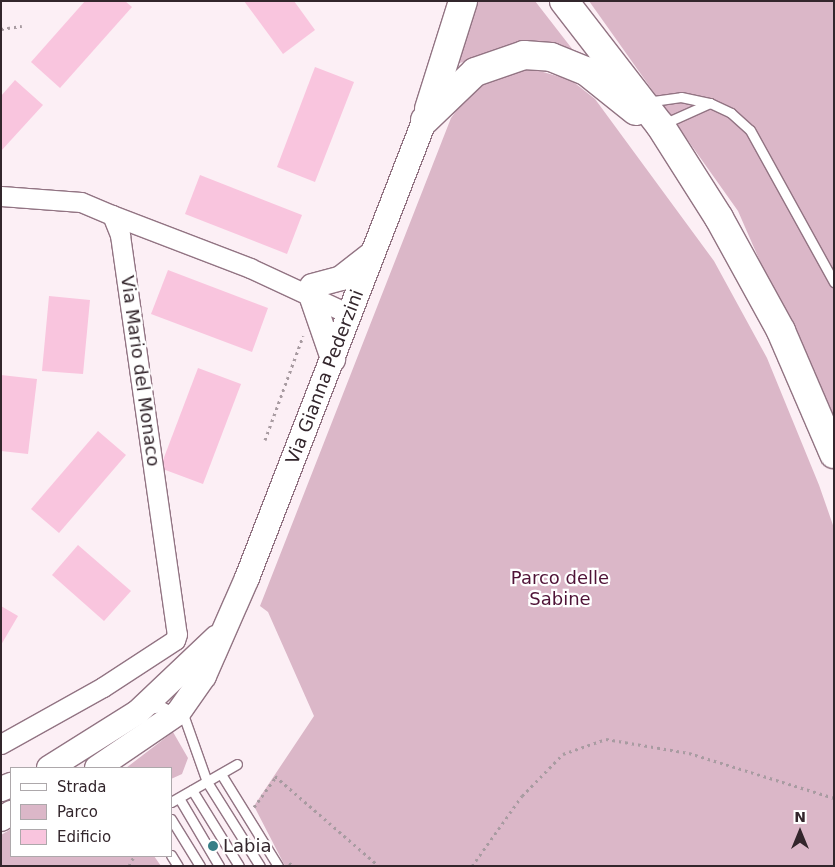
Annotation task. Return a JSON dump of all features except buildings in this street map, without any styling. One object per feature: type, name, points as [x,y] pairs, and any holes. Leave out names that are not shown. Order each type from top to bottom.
[{"type":"main road","points":[[425,120],[463,1]]},
{"type":"main road","points":[[564,1],[577,12],[664,132],[763,296],[834,454]]},
{"type":"main road","points":[[425,120],[475,72],[508,58],[538,55],[563,60],[594,76],[664,132]]},
{"type":"street","name":"Via Gianna Pederzini","points":[[104,767],[178,713],[204,676],[332,359],[425,120]]},
{"type":"street","points":[[1,196],[76,201],[351,308]]},
{"type":"street","name":"Via Mario del Monaco","points":[[1,744],[175,640],[147,414],[120,235],[112,215]]},
{"type":"street","points":[[305,290],[341,278],[372,254]]},
{"type":"street","points":[[305,290],[332,359]]},
{"type":"street","name":"Via Gianna Pederzini","points":[[51,767],[138,712],[222,632]]},
{"type":"lane","points":[[643,102],[681,97],[710,103],[731,113],[750,130],[834,282]]},
{"type":"lane","points":[[664,132],[710,103]]},
{"type":"lane","points":[[138,712],[163,707],[178,713],[201,754],[207,782],[260,866]]},
{"type":"lane","points":[[219,866],[175,800],[237,764]]},
{"type":"lane","points":[[221,774],[278,866]]},
{"type":"lane","points":[[192,790],[239,866]]},
{"type":"lane","points":[[172,821],[200,866]]},
{"type":"path","points":[[1,29],[22,26]]},
{"type":"path","points":[[265,440],[304,329]]},
{"type":"path","points":[[472,866],[522,796],[563,754],[606,739],[689,753],[834,798]]},
{"type":"path","points":[[258,816],[253,808],[275,776],[379,866]]},
{"type":"path","points":[[283,856],[290,866]]},
{"type":"green space","points":[[471,1],[535,1],[573,50],[514,45],[457,64]]},
{"type":"green space","points":[[589,1],[834,1],[834,431],[738,211]]},
{"type":"green space","name":"Parco delle Sabine","points":[[529,68],[571,80],[595,99],[714,261],[767,358],[819,485],[834,528],[834,866],[285,866],[254,806],[314,716],[268,612],[260,606],[451,118],[477,83]]},
{"type":"green space","points":[[173,732],[188,758],[182,774],[172,779],[172,767],[127,767]]},
{"type":"green space","points":[[10,830],[10,857],[155,857],[161,866],[1,866],[1,835]]},
{"type":"place","name":"Labia","points":[[213,846]]}]
